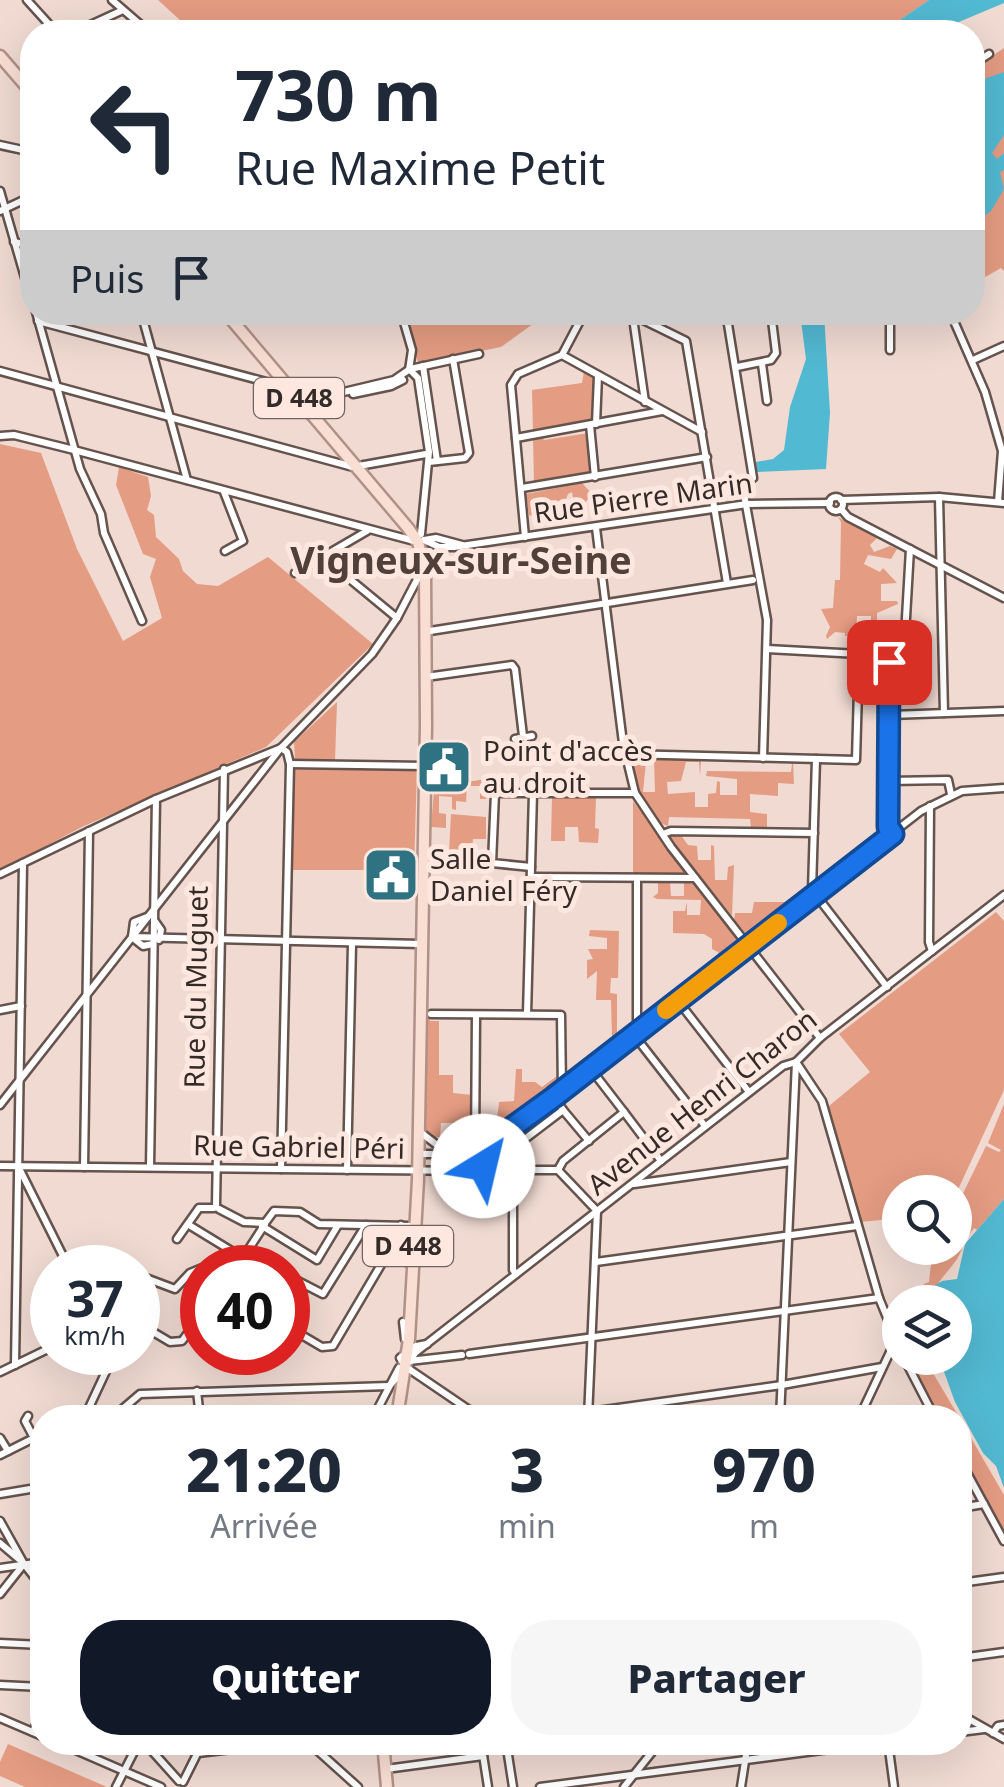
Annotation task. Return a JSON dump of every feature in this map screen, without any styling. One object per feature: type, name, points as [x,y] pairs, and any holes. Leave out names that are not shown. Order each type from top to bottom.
[{"type":"main road","points":[[0,56],[20,79]]},
{"type":"main road","name":"D 448","points":[[236,325],[421,539]]},
{"type":"main road","name":"D 448","points":[[374,484],[389,496],[421,539],[426,564],[417,1170],[398,1405]]},
{"type":"main road","name":"D 448","points":[[425,582],[430,630],[426,677]]},
{"type":"main road","name":"D 448","points":[[406,1327],[405,1226],[417,1170]]},
{"type":"main road","name":"D 448","points":[[398,1405],[402,1368]]},
{"type":"main road","points":[[384,1755],[387,1786]]},
{"type":"street","points":[[28,0],[46,20]]},
{"type":"street","points":[[112,0],[135,20]]},
{"type":"street","points":[[101,20],[123,10]]},
{"type":"street","points":[[985,57],[989,54]]},
{"type":"street","points":[[0,192],[2,210],[20,262]]},
{"type":"street","points":[[14,242],[20,243]]},
{"type":"street","points":[[39,325],[74,450],[142,621]]},
{"type":"street","points":[[69,325],[292,389]]},
{"type":"street","points":[[144,325],[188,481]]},
{"type":"street","points":[[316,416],[329,400],[396,385],[405,378],[412,350],[405,325]]},
{"type":"street","points":[[525,537],[511,385],[514,377],[562,355],[578,325]]},
{"type":"street","points":[[632,325],[645,402]]},
{"type":"street","points":[[654,325],[686,340],[726,583]]},
{"type":"street","points":[[728,325],[753,478],[742,483],[766,618],[763,758]]},
{"type":"street","points":[[736,367],[772,360],[776,353],[773,325]]},
{"type":"street","points":[[890,325],[890,350]]},
{"type":"street","points":[[956,325],[1000,424],[1001,503],[939,496],[841,504],[848,518],[1004,598]]},
{"type":"street","points":[[973,360],[1004,346]]},
{"type":"street","points":[[306,406],[327,396],[394,380],[410,369],[479,354]]},
{"type":"street","points":[[562,355],[703,433]]},
{"type":"street","points":[[0,371],[360,467],[465,458],[469,453],[453,359]]},
{"type":"street","points":[[762,364],[766,401]]},
{"type":"street","points":[[421,539],[431,459],[422,366]]},
{"type":"street","points":[[410,369],[418,378],[431,459]]},
{"type":"street","points":[[595,477],[593,425],[598,376]]},
{"type":"street","points":[[516,438],[662,411]]},
{"type":"street","points":[[0,436],[14,435],[74,450],[444,548],[426,564]]},
{"type":"street","points":[[522,488],[708,457]]},
{"type":"street","points":[[224,491],[243,542],[225,550]]},
{"type":"street","points":[[939,496],[944,713]]},
{"type":"street","name":"Rue Pierre Marin","points":[[444,548],[746,504],[830,503],[834,498],[841,504]]},
{"type":"street","points":[[596,528],[625,754],[636,792],[663,834],[820,1038]]},
{"type":"street","points":[[295,573],[368,530]]},
{"type":"street","name":"Rue Pierre Marin","points":[[421,539],[433,537],[463,545]]},
{"type":"street","points":[[893,834],[888,827],[889,635],[906,635],[910,549]]},
{"type":"street","points":[[323,557],[397,618]]},
{"type":"street","points":[[430,630],[753,580]]},
{"type":"street","points":[[0,1105],[281,748],[372,654],[410,596],[425,582]]},
{"type":"street","points":[[625,754],[856,760],[859,654],[767,649]]},
{"type":"street","points":[[426,677],[512,665],[523,737]]},
{"type":"street","points":[[890,715],[1004,711]]},
{"type":"street","points":[[281,748],[287,752],[290,764],[281,1169]]},
{"type":"street","points":[[0,874],[156,798],[281,748]]},
{"type":"street","points":[[816,759],[812,890],[887,987]]},
{"type":"street","points":[[290,764],[425,766]]},
{"type":"street","name":"Rue du Muguet","points":[[217,1207],[224,769]]},
{"type":"street","points":[[889,780],[948,780],[952,794]]},
{"type":"street","points":[[417,1154],[475,1151],[562,1091],[930,805],[952,794],[1004,788]]},
{"type":"street","points":[[532,866],[492,863],[495,793],[636,792]]},
{"type":"street","points":[[527,1014],[533,793]]},
{"type":"street","points":[[150,1168],[155,941],[160,930],[152,916],[156,798]]},
{"type":"street","points":[[930,805],[932,950]]},
{"type":"street","points":[[84,1167],[89,832]]},
{"type":"street","points":[[663,834],[814,833]]},
{"type":"street","points":[[23,864],[18,1166],[57,1245]]},
{"type":"street","points":[[531,877],[696,878]]},
{"type":"street","points":[[638,878],[637,1033],[705,1126]]},
{"type":"street","name":"Avenue Henri Charon","points":[[402,1368],[424,1344],[783,1066],[796,1062],[820,1038],[1004,895]]},
{"type":"street","points":[[132,937],[143,946],[155,941],[421,944]]},
{"type":"street","points":[[347,1170],[352,944]]},
{"type":"street","points":[[678,1000],[749,1092]]},
{"type":"street","points":[[0,1010],[21,1006]]},
{"type":"street","points":[[432,1014],[561,1015],[562,1091]]},
{"type":"street","points":[[476,1016],[475,1151],[484,1197],[513,1198]]},
{"type":"street","points":[[781,1405],[796,1062]]},
{"type":"street","points":[[796,1062],[822,1101],[882,1306]]},
{"type":"street","points":[[590,1068],[661,1161]]},
{"type":"street","points":[[554,1097],[588,1141]]},
{"type":"street","points":[[475,1151],[469,1164],[481,1167],[496,1161],[563,1110]]},
{"type":"street","points":[[516,1274],[513,1170],[558,1170],[624,1112]]},
{"type":"street","points":[[418,1129],[437,1147],[456,1154]]},
{"type":"street","points":[[631,1185],[791,1162]]},
{"type":"street","name":"Rue Gabriel Péri","points":[[0,1166],[347,1170],[481,1167]]},
{"type":"street","points":[[558,1170],[597,1211],[589,1405]]},
{"type":"street","points":[[15,1365],[22,1180]]},
{"type":"street","points":[[177,1239],[199,1208],[217,1207],[244,1222],[264,1225],[317,1260],[338,1225]]},
{"type":"street","points":[[189,1225],[243,1258],[274,1210],[300,1212],[319,1224],[405,1226],[333,1346],[322,1347],[310,1340]]},
{"type":"street","points":[[310,1289],[327,1292],[367,1224]]},
{"type":"street","points":[[596,1262],[858,1226]]},
{"type":"street","points":[[386,1258],[407,1262]]},
{"type":"street","points":[[127,1405],[140,1394],[402,1368],[465,1354],[878,1298]]},
{"type":"street","points":[[406,1327],[424,1344]]},
{"type":"street","points":[[0,1372],[30,1358]]},
{"type":"street","points":[[653,1405],[882,1367]]},
{"type":"street","points":[[865,1405],[882,1367]]},
{"type":"street","points":[[380,1405],[402,1368]]},
{"type":"street","points":[[402,1368],[460,1405]]},
{"type":"street","points":[[90,1405],[105,1375]]},
{"type":"street","points":[[913,1375],[928,1405]]},
{"type":"street","points":[[196,1391],[198,1405]]},
{"type":"street","points":[[28,1416],[25,1421],[30,1430]]},
{"type":"street","points":[[1,1434],[4,1453],[30,1440]]},
{"type":"street","points":[[972,1482],[1004,1540]]},
{"type":"street","points":[[0,1494],[30,1488]]},
{"type":"street","points":[[972,1506],[984,1504]]},
{"type":"street","points":[[0,1521],[30,1572]]},
{"type":"street","points":[[1,1543],[8,1543],[9,1538]]},
{"type":"street","points":[[1,1543],[24,1564]]},
{"type":"street","points":[[0,1568],[30,1563]]},
{"type":"street","points":[[0,1594],[24,1564]]},
{"type":"street","points":[[972,1581],[1004,1577]]},
{"type":"street","points":[[0,1643],[30,1644]]},
{"type":"street","points":[[972,1656],[1004,1652]]},
{"type":"street","points":[[0,1685],[30,1686]]},
{"type":"street","points":[[0,1718],[30,1731]]},
{"type":"street","points":[[972,1721],[1004,1740]]},
{"type":"street","points":[[972,1732],[990,1731],[1004,1725]]},
{"type":"street","points":[[89,1755],[161,1787]]},
{"type":"street","points":[[116,1787],[133,1755]]},
{"type":"street","points":[[153,1755],[180,1784],[197,1755]]},
{"type":"street","points":[[322,1755],[358,1787]]},
{"type":"street","points":[[508,1755],[513,1787]]},
{"type":"street","points":[[624,1787],[650,1755]]},
{"type":"street","points":[[741,1787],[746,1755]]},
{"type":"street","points":[[540,1787],[784,1755]]},
{"type":"street","points":[[888,1755],[894,1787]]},
{"type":"street","points":[[386,1769],[483,1756],[488,1787]]},
{"type":"shaded area","points":[[158,0],[929,0],[900,20],[180,20]]},
{"type":"shaded area","points":[[1004,48],[1004,271],[1001,268],[985,277],[985,61]]},
{"type":"shaded area","points":[[410,325],[531,325],[501,347],[418,364]]},
{"type":"shaded area","points":[[584,371],[595,377],[594,421],[533,432],[532,390],[582,383]]},
{"type":"shaded area","points":[[589,433],[594,473],[534,483],[533,437],[542,436],[544,440]]},
{"type":"shaded area","points":[[0,444],[41,453],[77,549],[123,641],[162,618],[150,577],[156,559],[143,554],[116,485],[119,467],[148,477],[151,496],[147,510],[154,515],[156,537],[197,584],[218,586],[268,557],[373,644],[266,747],[84,826],[0,870]]},
{"type":"shaded area","points":[[582,483],[592,494],[584,504],[574,503],[572,492],[563,508],[554,501],[542,507],[537,517],[529,515],[526,494]]},
{"type":"shaded area","points":[[838,517],[878,537],[870,545],[874,552],[890,546],[897,549],[891,559],[868,555],[864,564],[880,572],[883,568],[897,583],[881,584],[881,601],[898,604],[877,613],[877,634],[871,631],[871,616],[857,616],[856,635],[835,632],[827,639],[826,636],[830,627],[821,609],[833,608],[835,580],[840,580]]},
{"type":"shaded area","points":[[337,702],[335,761],[295,760],[294,742]]},
{"type":"shaded area","points":[[631,759],[646,762],[643,792],[655,792],[654,760],[701,760],[700,776],[699,762],[686,762],[681,781],[667,782],[668,794],[695,792],[695,807],[708,807],[708,794],[716,793],[717,781],[720,795],[737,795],[737,779],[706,776],[707,771],[791,772],[792,764],[786,761],[793,761],[794,784],[778,783],[778,796],[750,794],[750,812],[767,814],[767,827],[751,827],[750,819],[669,817],[668,826],[653,816],[642,798]]},
{"type":"shaded area","points":[[292,768],[417,769],[414,870],[291,870]]},
{"type":"shaded area","points":[[501,776],[501,788],[487,790],[486,799],[480,799],[480,786],[467,786],[466,802],[456,801],[456,810],[452,809],[452,797],[439,796],[439,813],[446,814],[446,828],[431,827],[435,779],[474,781]]},
{"type":"shaded area","points":[[552,797],[596,797],[598,843],[579,842],[578,827],[565,827],[565,841],[551,841]]},
{"type":"shaded area","points":[[633,801],[687,872],[685,875],[633,875]]},
{"type":"shaded area","points":[[451,814],[486,817],[486,839],[473,839],[472,852],[449,853]]},
{"type":"shaded area","points":[[680,834],[688,845],[697,846],[698,860],[711,860],[711,845],[714,846],[715,880],[727,880],[728,867],[734,865],[732,916],[668,836]]},
{"type":"shaded area","points":[[658,882],[670,882],[671,896],[684,896],[684,882],[694,884],[735,934],[739,945],[719,961],[718,952],[712,949],[712,939],[704,934],[673,933],[673,911],[685,911],[687,902],[687,915],[700,915],[701,900],[657,899],[653,897],[658,893]]},
{"type":"shaded area","points":[[754,902],[788,902],[787,908],[749,937],[734,920],[735,913],[752,913]]},
{"type":"shaded area","points":[[996,912],[1004,921],[1004,1090],[965,1175],[882,1175],[882,1220],[861,1222],[829,1106],[870,1072],[839,1034]]},
{"type":"shaded area","points":[[590,930],[619,931],[618,978],[611,978],[610,993],[617,994],[617,1041],[612,1045],[611,1000],[596,1000],[597,971],[587,979],[587,960],[593,959],[588,949],[607,949],[607,938],[589,936]]},
{"type":"shaded area","points":[[425,1015],[430,1015],[430,1021],[439,1021],[439,1075],[453,1075],[453,1093],[472,1095],[470,1145],[466,1141],[466,1123],[441,1123],[440,1137],[434,1140],[424,1127]]},
{"type":"shaded area","points":[[516,1069],[522,1069],[522,1082],[535,1082],[542,1087],[557,1076],[555,1088],[491,1139],[479,1144],[477,1119],[497,1120],[499,1102],[514,1101]]},
{"type":"shaded area","points":[[1004,1104],[1004,1199],[977,1230],[972,1231],[972,1175],[986,1146],[1001,1150],[988,1143]]},
{"type":"shaded area","points":[[931,1265],[952,1265],[937,1285],[924,1285],[929,1282]]},
{"type":"shaded area","points":[[915,1375],[934,1375],[952,1405],[932,1405]]},
{"type":"shaded area","points":[[972,1440],[1004,1495],[1004,1539],[972,1478]]},
{"type":"shaded area","points":[[8,1744],[107,1787],[25,1787],[0,1776],[0,1762]]},
{"type":"water","points":[[929,0],[1004,0],[964,20],[900,20]]},
{"type":"water","points":[[1004,72],[1004,135],[992,153],[997,159],[1004,153],[1004,170],[1000,172],[1004,189],[985,215],[985,79]]},
{"type":"water","points":[[802,325],[825,325],[830,413],[826,469],[757,472],[756,462],[773,459],[784,450],[790,407],[806,359]]},
{"type":"water","points":[[1004,1199],[1004,1488],[996,1466],[972,1433],[972,1405],[957,1405],[945,1375],[972,1375],[972,1285],[936,1285],[957,1279],[960,1265],[972,1265],[972,1236]]},
{"type":"slow traffic","points":[[666,1010],[778,923]]},
{"type":"place","name":"Point d'accès au droit","points":[[444,767]]},
{"type":"place","name":"Salle Daniel Féry","points":[[391,875]]},
{"type":"district","name":"Vigneux-sur-Seine","points":[[461,561]]},
{"type":"route","points":[[483,1166],[481,1150],[893,834],[888,827],[889,662]]}]
